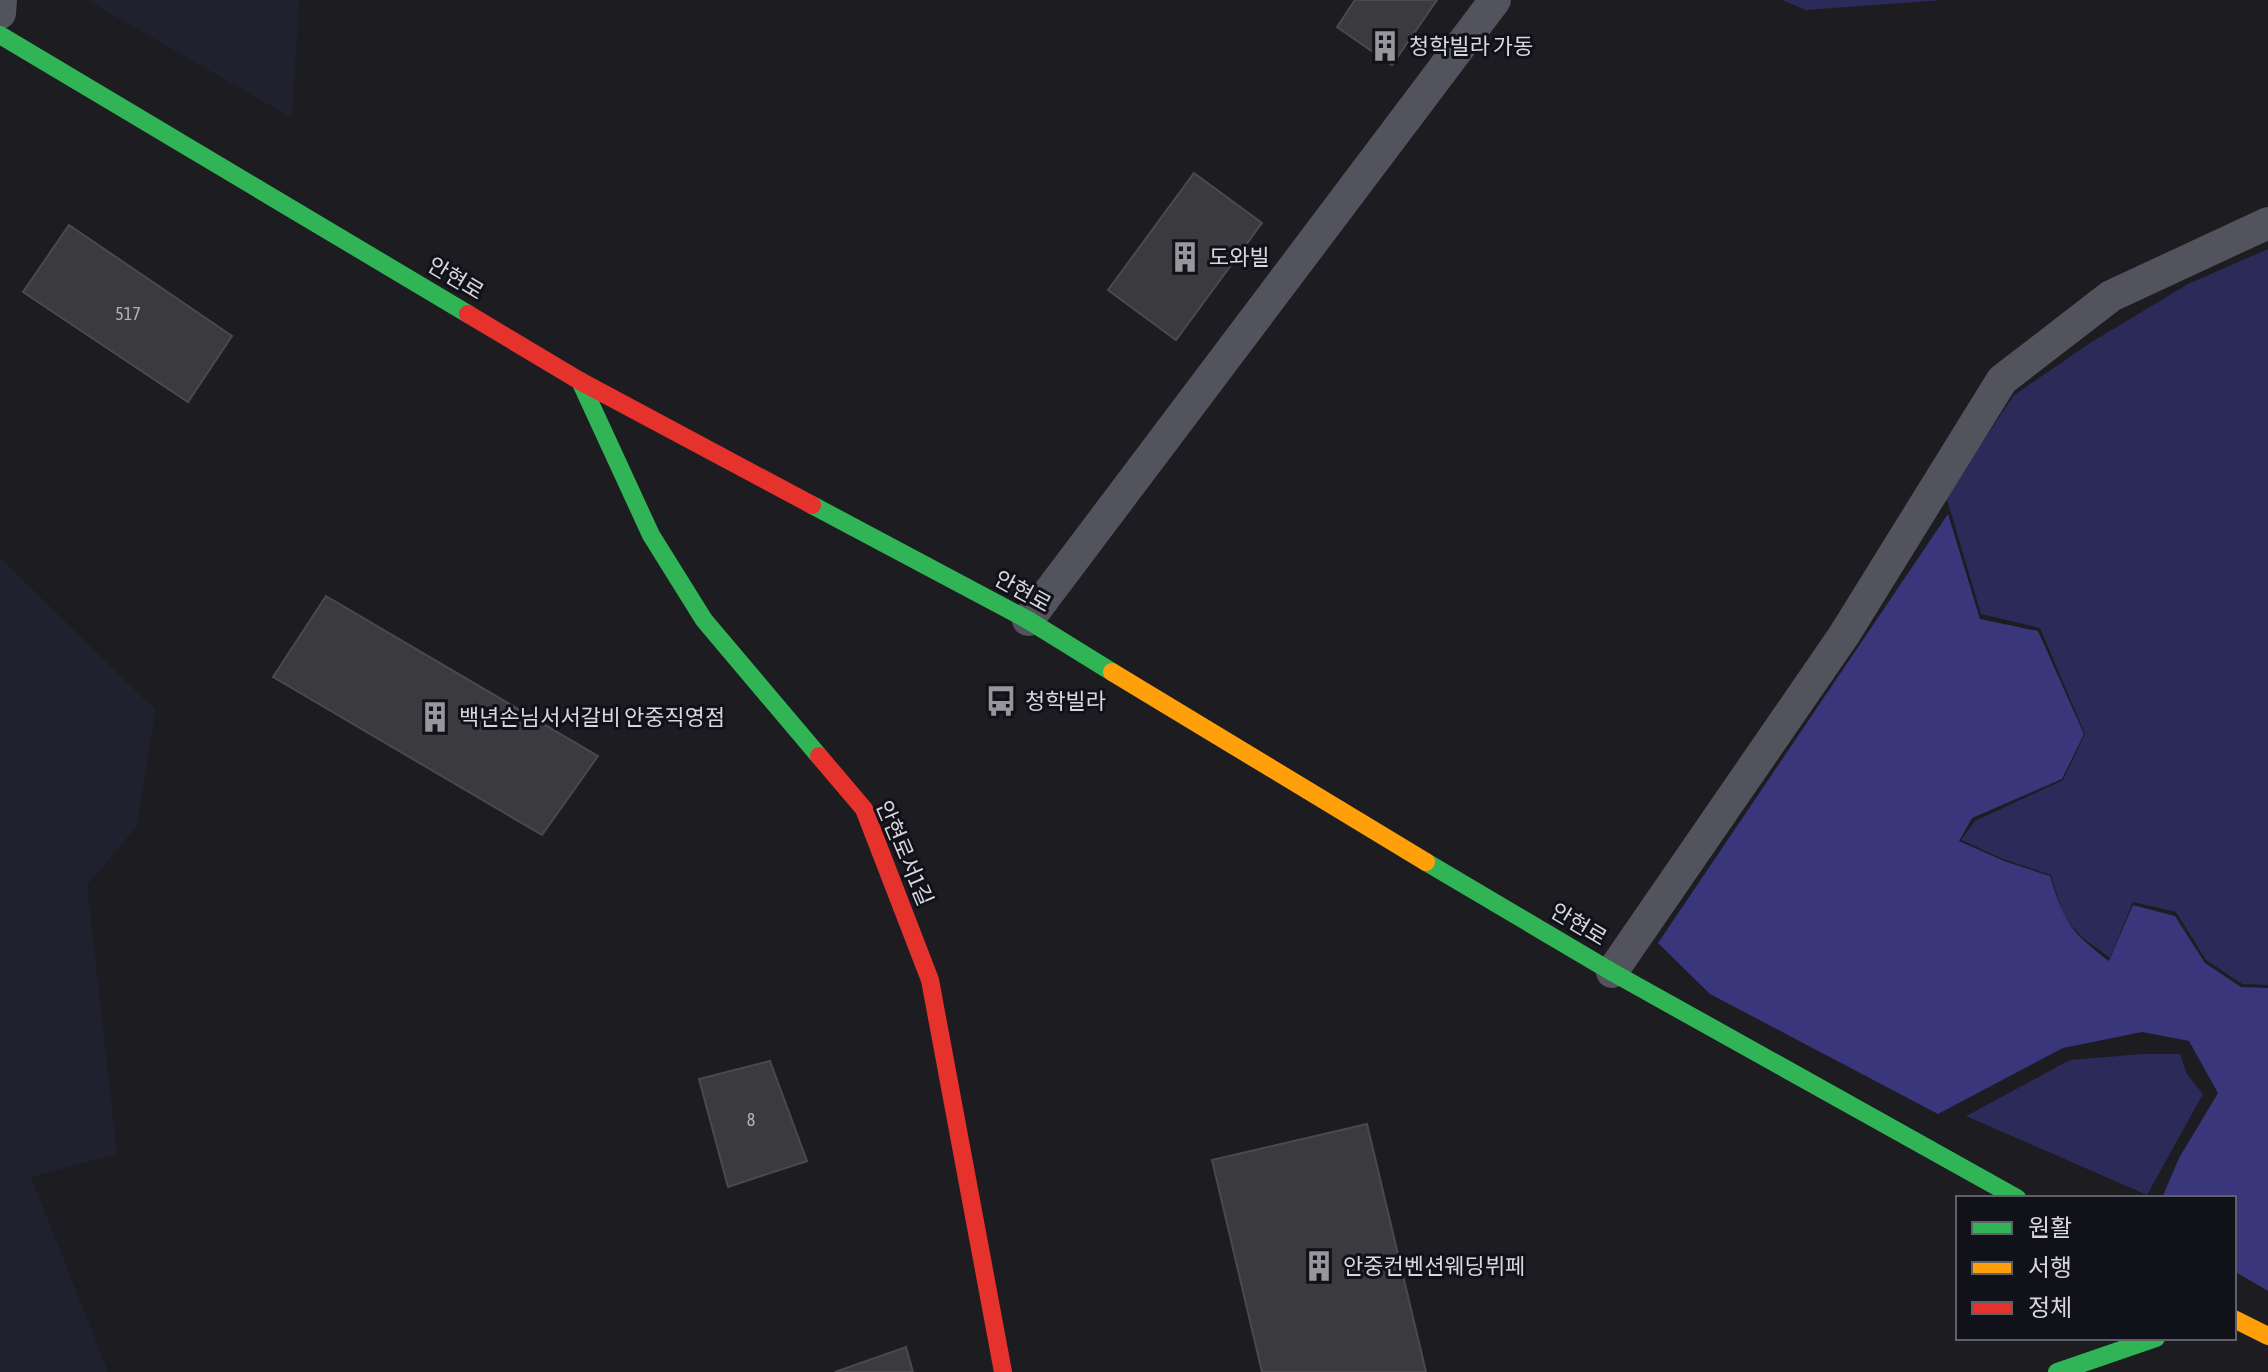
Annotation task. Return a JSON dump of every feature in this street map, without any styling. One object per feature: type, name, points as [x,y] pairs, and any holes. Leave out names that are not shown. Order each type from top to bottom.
[{"type":"main road","name":"안현로","points":[[0,35],[580,381],[1028,620],[1291,782],[1612,972],[2013,1196]]},
{"type":"main road","name":"안현로서1길","points":[[580,381],[651,535],[704,620],[864,809],[930,980],[1003,1372]]},
{"type":"main road","points":[[2236,1320],[2268,1336]]},
{"type":"main road","points":[[2057,1372],[2150,1340]]},
{"type":"lane","points":[[0,13],[1,0]]},
{"type":"lane","points":[[1028,620],[1495,0]]},
{"type":"lane","points":[[1612,972],[1844,635],[2002,380],[2111,296],[2268,223]]},
{"type":"shaded area","points":[[87,0],[299,0],[292,118]]},
{"type":"shaded area","points":[[1782,0],[1943,0],[1806,10]]},
{"type":"shaded area","points":[[2268,249],[2268,985],[2242,984],[2206,960],[2176,912],[2133,902],[2110,958],[2083,938],[2064,918],[2051,875],[2003,859],[1961,840],[1975,821],[2063,780],[2085,734],[2040,628],[1981,614],[1946,496],[2014,395],[2090,343],[2188,284]]},
{"type":"shaded area","points":[[1948,514],[1980,619],[2038,631],[2084,734],[2062,779],[1972,818],[1959,841],[2004,861],[2050,876],[2070,925],[2109,961],[2133,905],[2175,916],[2205,963],[2241,987],[2268,988],[2268,1291],[2236,1272],[2236,1196],[2163,1196],[2179,1158],[2218,1093],[2189,1041],[2142,1032],[2063,1048],[1938,1114],[1710,994],[1658,943]]},
{"type":"shaded area","points":[[0,557],[155,710],[137,826],[87,885],[117,1154],[31,1177],[108,1372],[0,1372]]},
{"type":"shaded area","points":[[2180,1054],[2187,1074],[2203,1094],[2147,1195],[1966,1116],[2070,1060]]},
{"type":"building","name":"청학빌라 가동","points":[[1355,0],[1437,0],[1392,65],[1337,27]]},
{"type":"building","name":"도와빌","points":[[1194,173],[1262,223],[1176,340],[1108,290]]},
{"type":"building","points":[[69,225],[232,336],[188,402],[23,292]]},
{"type":"building","name":"백년손님서서갈비 안중직영점","points":[[326,596],[598,756],[542,835],[273,677]]},
{"type":"building","points":[[770,1061],[807,1161],[728,1187],[699,1079]]},
{"type":"building","name":"안중컨벤션웨딩뷔페","points":[[1367,1124],[1426,1372],[1262,1372],[1212,1160]]},
{"type":"building","points":[[906,1347],[913,1372],[835,1372]]},
{"type":"traffic: fast","points":[[0,35],[468,314]]},
{"type":"traffic: fast","points":[[580,381],[651,535],[704,620],[819,756]]},
{"type":"traffic: fast","points":[[812,505],[1028,620],[1112,672]]},
{"type":"traffic: fast","points":[[1426,862],[1612,972],[2013,1196]]},
{"type":"traffic: fast","points":[[2057,1372],[2150,1340]]},
{"type":"traffic: slow","points":[[1112,672],[1426,862]]},
{"type":"traffic: slow","points":[[2236,1320],[2268,1336]]},
{"type":"traffic: jam","points":[[468,314],[580,381],[812,505]]},
{"type":"traffic: jam","points":[[819,756],[864,809],[930,980],[1003,1372]]},
{"type":"place","name":"청학빌라 가동","points":[[1385,46]]},
{"type":"place","name":"도와빌","points":[[1185,257]]},
{"type":"place","name":"청학빌라","points":[[1001,701]]},
{"type":"place","name":"백년손님서서갈비 안중직영점","points":[[435,717]]},
{"type":"place","name":"안중컨벤션웨딩뷔페","points":[[1319,1266]]}]
